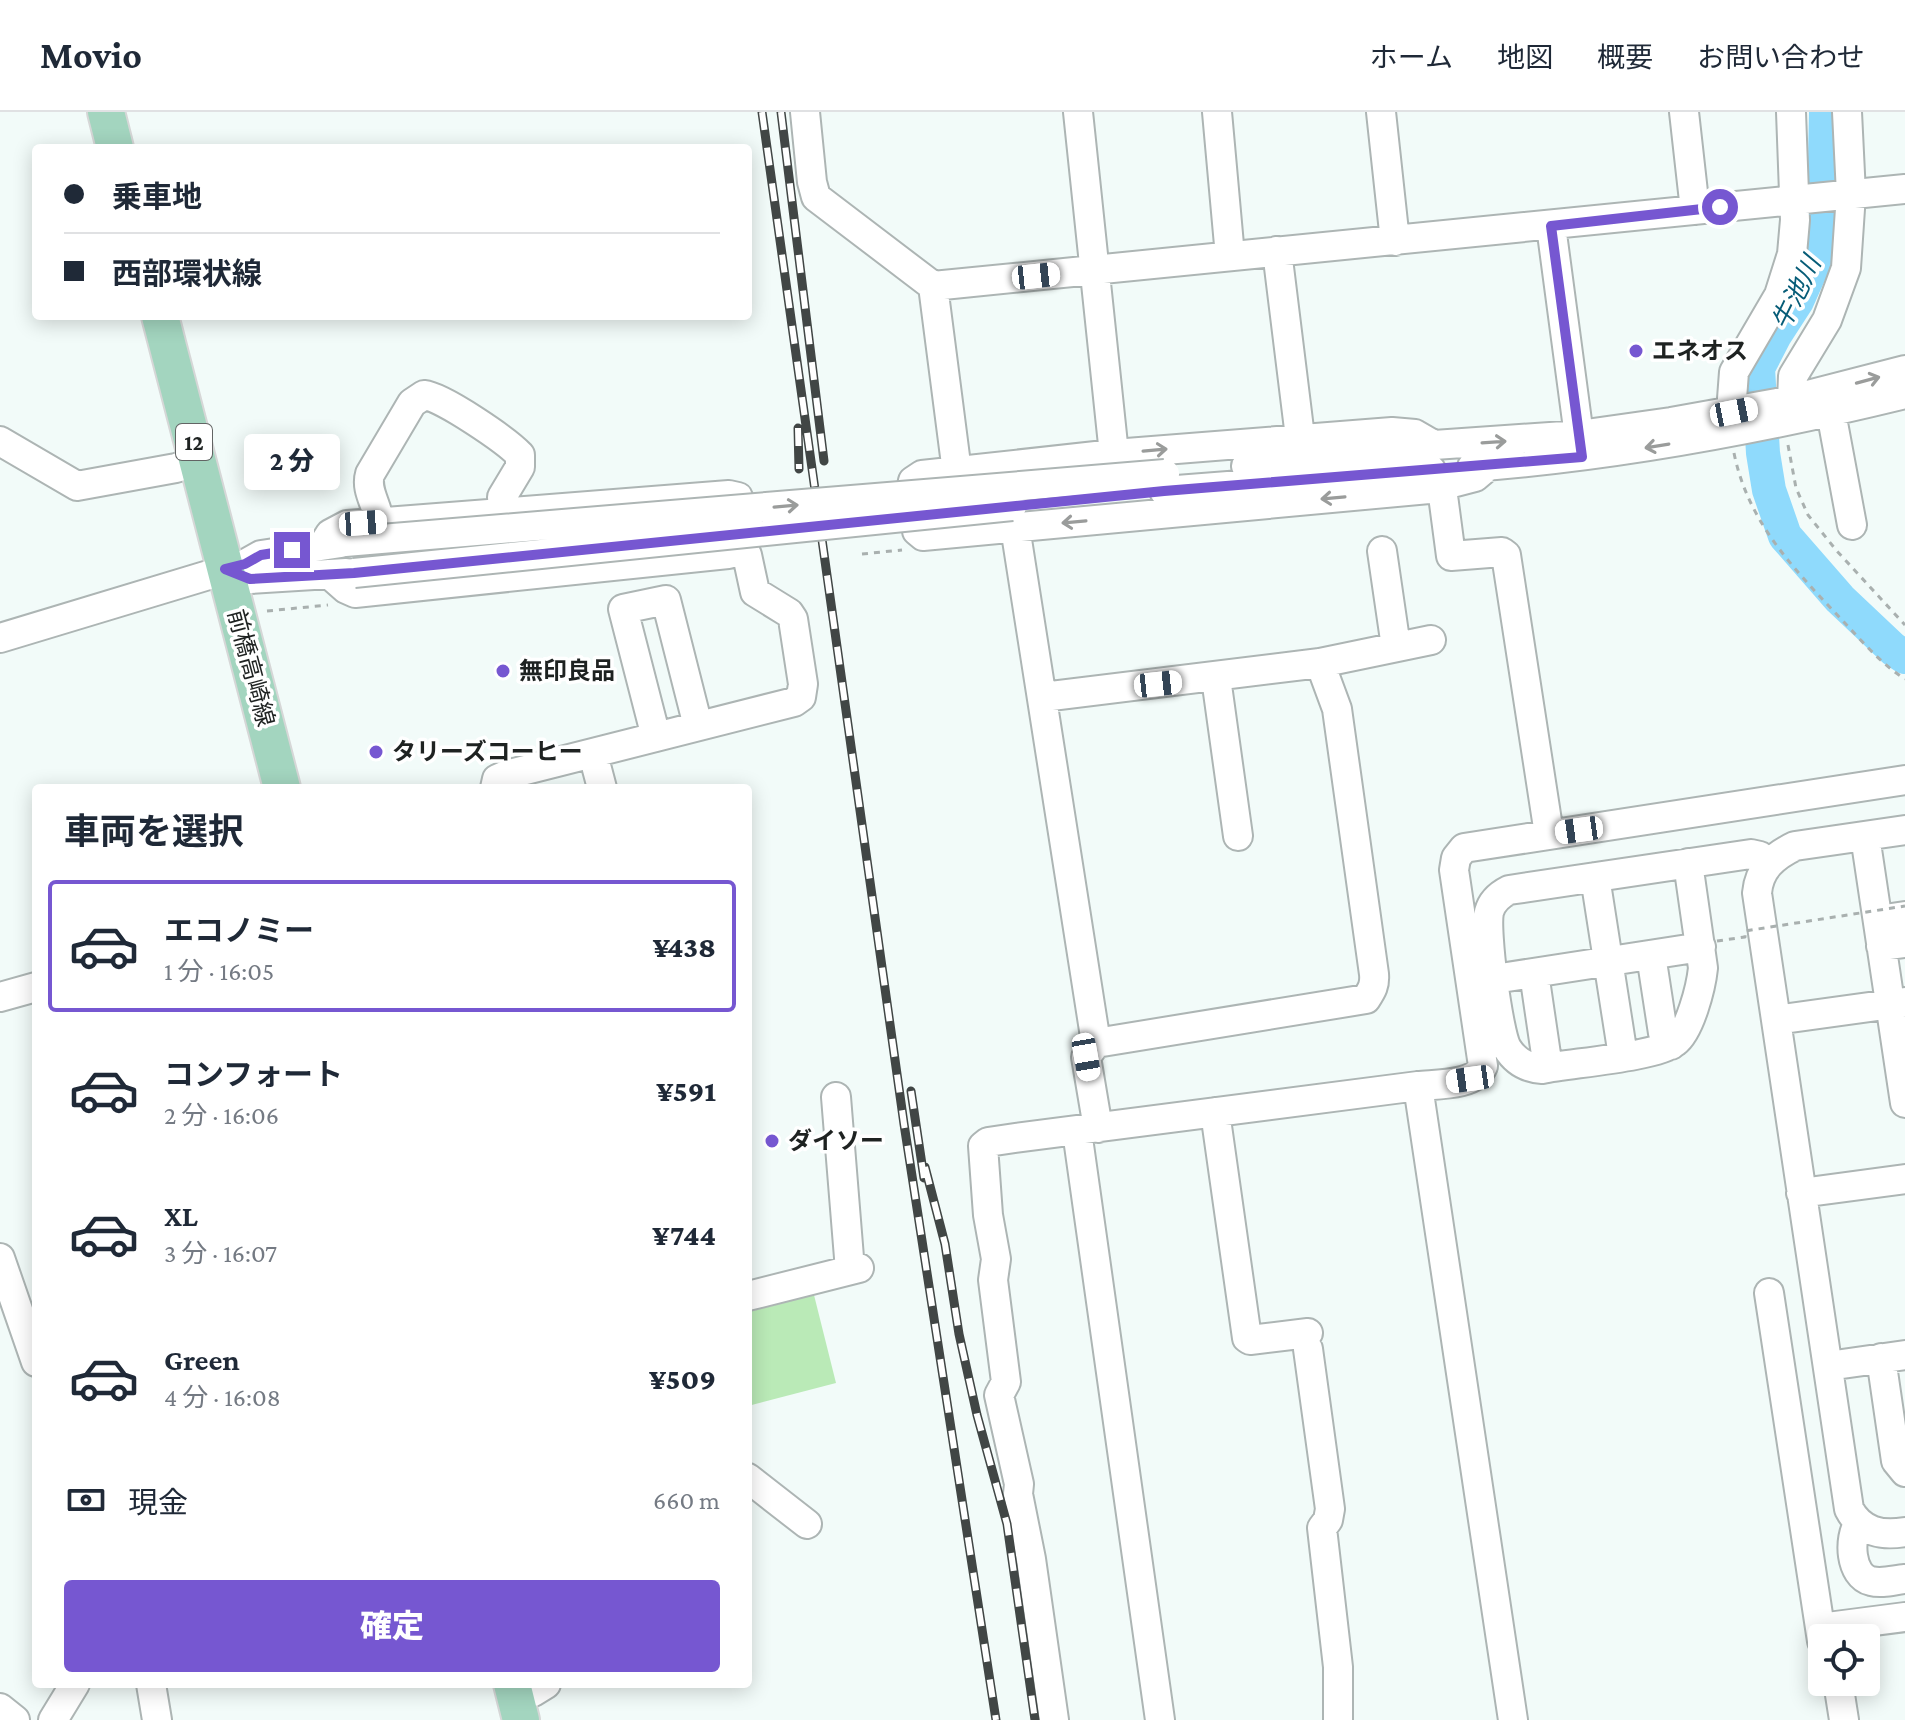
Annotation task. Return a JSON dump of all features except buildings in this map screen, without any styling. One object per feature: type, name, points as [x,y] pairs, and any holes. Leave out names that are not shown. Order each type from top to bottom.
[{"type":"main road","points":[[106,112],[114,144]]},
{"type":"main road","name":"前橋高崎線","points":[[161,320],[281,784]]},
{"type":"street","points":[[805,112],[816,197],[933,286],[1905,189]]},
{"type":"street","points":[[1078,112],[1114,454]]},
{"type":"street","points":[[1217,112],[1230,256]]},
{"type":"street","points":[[1381,112],[1395,241]]},
{"type":"street","points":[[1684,112],[1695,210]]},
{"type":"street","points":[[1732,422],[1734,372],[1779,295],[1790,267],[1797,199],[1791,112]]},
{"type":"street","points":[[1782,409],[1793,376],[1827,320],[1842,283],[1848,251],[1847,112]]},
{"type":"street","points":[[1551,226],[1580,446]]},
{"type":"street","points":[[1277,251],[1300,437]]},
{"type":"street","points":[[933,286],[957,472]]},
{"type":"street","points":[[1829,402],[1905,370]]},
{"type":"street","points":[[0,638],[245,564],[261,555],[334,544],[1165,482],[1488,466],[1580,446],[1732,422],[1782,409],[1905,394]]},
{"type":"street","points":[[379,522],[379,512],[368,486],[370,474],[412,403],[424,395],[459,411],[520,455],[520,467],[502,497],[503,513]]},
{"type":"street","points":[[1829,402],[1852,525]]},
{"type":"street","points":[[1434,445],[1415,434],[1403,433],[1300,437],[922,475],[913,481],[919,535],[1442,488],[1475,477],[1488,466]]},
{"type":"street","points":[[0,441],[77,486],[176,468],[199,460]]},
{"type":"street","points":[[225,569],[250,579],[342,573],[1165,482],[1434,445],[1580,446]]},
{"type":"street","points":[[1442,488],[1451,556],[1502,552],[1506,555],[1549,834]]},
{"type":"street","points":[[334,544],[330,534],[339,527],[379,522],[729,495],[738,497],[746,523],[746,542],[728,554],[355,593],[346,589],[342,573]]},
{"type":"street","points":[[1015,527],[1096,1043],[1086,1057],[1087,1129],[1160,1720]]},
{"type":"street","points":[[496,784],[497,779],[506,775],[794,702],[802,693],[793,619],[783,608],[755,592],[747,555],[741,548]]},
{"type":"street","points":[[1382,551],[1396,647]]},
{"type":"street","points":[[656,737],[623,609],[666,600],[698,726]]},
{"type":"street","points":[[1043,697],[1320,663],[1431,640]]},
{"type":"street","points":[[1096,1043],[1366,999],[1371,993],[1375,984],[1374,974],[1337,709],[1320,663]]},
{"type":"street","points":[[1216,678],[1238,836]]},
{"type":"street","points":[[593,754],[601,784]]},
{"type":"street","points":[[1054,1720],[1031,1559],[1018,1494],[1019,1484],[999,1395],[1006,1382],[993,1280],[996,1259],[988,1215],[983,1146],[988,1142],[1015,1138],[1470,1079],[1479,1074],[1483,1066],[1454,870],[1458,853],[1470,846],[1905,780]]},
{"type":"street","points":[[1905,830],[1795,846],[1780,853],[1768,864],[1757,893],[1847,1500],[1852,1516],[1874,1532],[1905,1532]]},
{"type":"street","points":[[1865,836],[1893,944],[1905,1103]]},
{"type":"street","points":[[1688,863],[1709,944],[1701,982],[1684,1033],[1671,1045],[1658,1051],[1548,1068],[1527,1067],[1513,1057],[1504,1042],[1488,924],[1489,912],[1496,899],[1509,890],[1688,863],[1751,854],[1760,856],[1768,864]]},
{"type":"street","points":[[1595,877],[1623,1056]]},
{"type":"street","points":[[1494,979],[1709,944]]},
{"type":"street","points":[[1651,955],[1663,1033],[1671,1045]]},
{"type":"street","points":[[1534,973],[1548,1068]]},
{"type":"street","points":[[0,997],[32,988]]},
{"type":"street","points":[[1776,1020],[1898,1003]]},
{"type":"street","points":[[1418,1086],[1513,1720]]},
{"type":"street","points":[[752,1295],[855,1269],[836,1097]]},
{"type":"street","points":[[1215,1112],[1247,1338],[1308,1341],[1330,1509],[1328,1520],[1322,1528],[1338,1667],[1338,1720]]},
{"type":"street","points":[[1801,1193],[1905,1179]]},
{"type":"street","points":[[0,1258],[32,1350]]},
{"type":"street","points":[[1769,1293],[1819,1624]]},
{"type":"street","points":[[1828,1366],[1893,1356],[1896,1461],[1905,1472]]},
{"type":"street","points":[[752,1481],[807,1524]]},
{"type":"street","points":[[1859,1523],[1852,1541],[1860,1573],[1868,1581],[1905,1579]]},
{"type":"street","points":[[1870,1624],[1905,1617]]},
{"type":"street","points":[[53,1720],[73,1688]]},
{"type":"street","points":[[152,1688],[157,1720]]},
{"type":"street","points":[[1840,1696],[1844,1720]]},
{"type":"street","points":[[0,1708],[15,1720]]},
{"type":"path","points":[[1732,422],[1737,468],[1749,501],[1778,550],[1867,646],[1905,679]]},
{"type":"path","points":[[1709,944],[1745,937],[1745,931],[1905,906]]},
{"type":"green space","points":[[814,1295],[836,1383],[752,1405],[752,1311]]},
{"type":"waterway","name":"牛池川","points":[[1826,112],[1824,206],[1818,254],[1797,301],[1758,368],[1763,453],[1769,490],[1785,536],[1840,599],[1905,657]]},
{"type":"railway","points":[[762,112],[904,1124],[996,1720]]},
{"type":"railway","points":[[781,112],[824,461]]},
{"type":"railway","points":[[798,428],[799,469]]},
{"type":"railway","points":[[911,1091],[924,1178]]},
{"type":"railway","points":[[925,1167],[945,1244],[959,1334],[977,1415],[1007,1524],[1035,1720]]},
{"type":"place","name":"エネオス","points":[[1636,351]]},
{"type":"place","name":"無印良品","points":[[503,671]]},
{"type":"place","name":"タリーズコーヒー","points":[[376,752]]},
{"type":"place","name":"ダイソー","points":[[772,1141]]},
{"type":"route","points":[[292,550],[261,555],[245,564],[225,569],[250,579],[354,573],[1164,491],[1582,457],[1551,226],[1720,207]]}]
